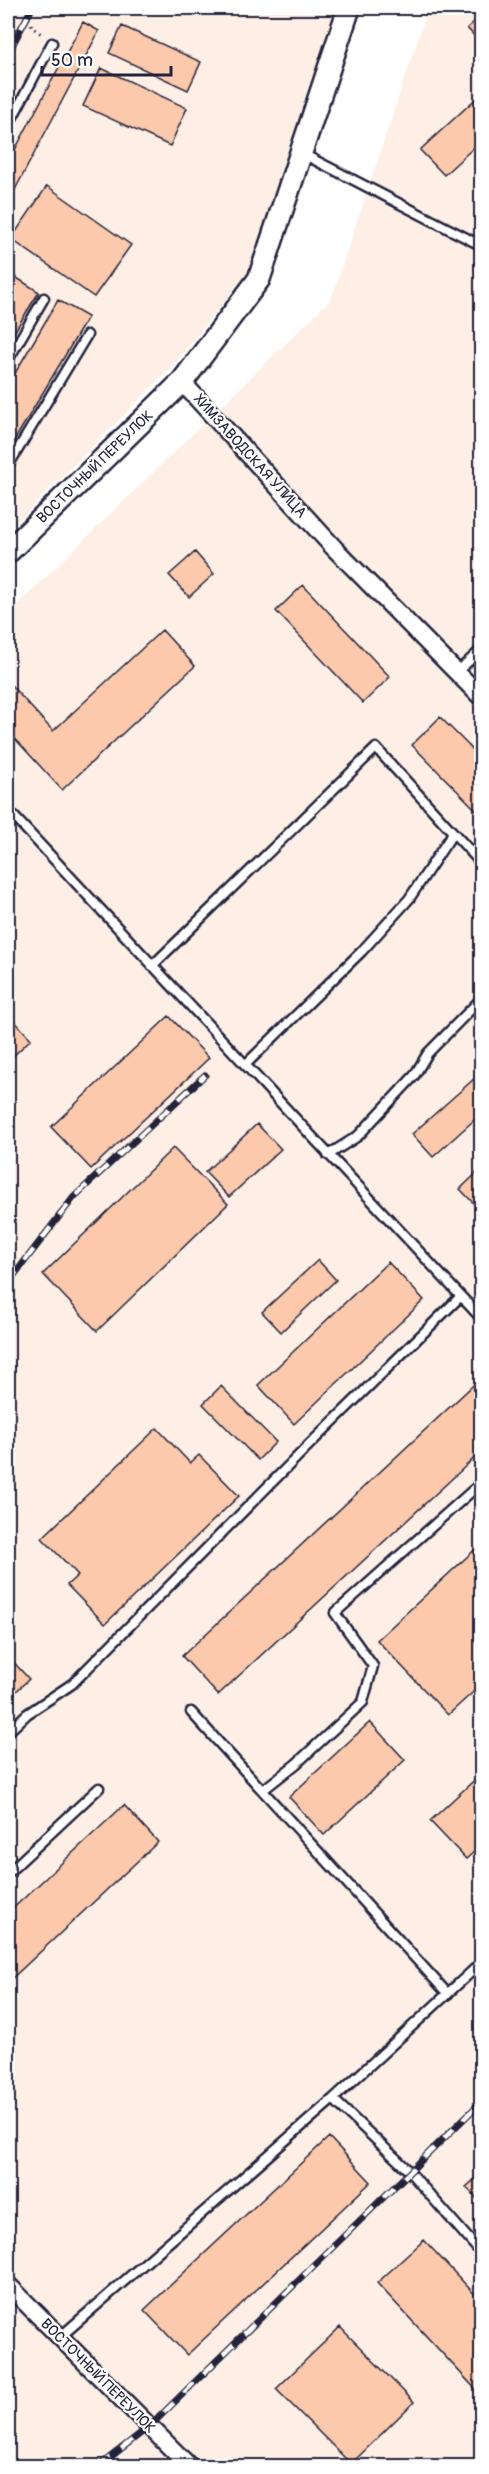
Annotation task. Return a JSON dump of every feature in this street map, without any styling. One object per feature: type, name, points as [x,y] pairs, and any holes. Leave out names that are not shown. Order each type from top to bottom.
[{"type":"street","name":"ХИМЗАВОДСКАЯ УЛИЦА","points":[[349,8],[303,154],[259,279],[182,382],[335,549],[482,698]]},
{"type":"street","name":"ВОСТОЧНЫЙ ПЕРЕУЛОК","points":[[12,544],[182,382]]},
{"type":"street","name":"ВОСТОЧНЫЙ ПЕРЕУЛОК","points":[[8,2284],[59,2338],[189,2466]]},
{"type":"lane","points":[[8,126],[52,43]]},
{"type":"lane","points":[[303,154],[482,246]]},
{"type":"lane","points":[[8,360],[44,298]]},
{"type":"lane","points":[[8,466],[87,335]]},
{"type":"lane","points":[[457,672],[482,649]]},
{"type":"lane","points":[[152,966],[376,748],[482,864]]},
{"type":"lane","points":[[8,810],[482,1319]]},
{"type":"lane","points":[[244,1065],[362,951],[409,899],[453,833]]},
{"type":"lane","points":[[328,1155],[358,1136],[414,1076],[428,1053],[482,998]]},
{"type":"lane","points":[[8,1732],[27,1714],[72,1684],[309,1444],[460,1297]]},
{"type":"lane","points":[[262,1790],[296,1764],[363,1702],[373,1666],[335,1613],[482,1482]]},
{"type":"lane","points":[[191,1712],[448,1994]]},
{"type":"lane","points":[[8,1873],[99,1788]]},
{"type":"lane","points":[[59,2338],[333,2099],[482,1962]]},
{"type":"lane","points":[[333,2099],[408,2170],[482,2254]]},
{"type":"path","points":[[23,8],[33,28],[52,43]]},
{"type":"shaded area","points":[[8,8],[337,8],[257,261],[172,367],[8,531]]},
{"type":"shaded area","points":[[428,8],[481,8],[481,2466],[8,2466],[8,614],[331,299]]},
{"type":"building","points":[[482,16],[482,44],[467,28]]},
{"type":"building","points":[[83,22],[99,31],[8,203],[8,163]]},
{"type":"building","points":[[122,26],[201,62],[188,90],[109,53]]},
{"type":"building","points":[[101,68],[187,108],[170,146],[83,106]]},
{"type":"building","points":[[482,93],[482,140],[444,175],[420,150]]},
{"type":"building","points":[[47,186],[131,245],[94,297],[11,239]]},
{"type":"building","points":[[9,273],[39,292],[8,342],[8,275]]},
{"type":"building","points":[[58,300],[88,317],[8,451],[8,385]]},
{"type":"building","points":[[195,552],[214,574],[189,597],[169,575]]},
{"type":"building","points":[[303,585],[390,677],[363,703],[276,611]]},
{"type":"building","points":[[162,630],[195,666],[62,790],[8,731],[8,682],[53,731]]},
{"type":"building","points":[[440,717],[482,759],[482,816],[412,745]]},
{"type":"building","points":[[8,1014],[31,1039],[8,1061]]},
{"type":"building","points":[[169,1016],[209,1058],[91,1169],[51,1127]]},
{"type":"building","points":[[475,1078],[482,1085],[482,1113],[433,1157],[412,1134]]},
{"type":"building","points":[[257,1124],[281,1149],[229,1197],[205,1172]]},
{"type":"building","points":[[173,1148],[228,1204],[97,1331],[43,1274]]},
{"type":"building","points":[[482,1168],[482,1212],[460,1189]]},
{"type":"building","points":[[318,1260],[336,1280],[281,1332],[262,1312]]},
{"type":"building","points":[[388,1262],[424,1300],[294,1424],[258,1385]]},
{"type":"building","points":[[482,1377],[482,1451],[218,1695],[182,1656]]},
{"type":"building","points":[[221,1386],[276,1442],[258,1460],[203,1404]]},
{"type":"building","points":[[157,1428],[190,1463],[199,1455],[239,1496],[105,1624],[67,1585],[78,1575],[42,1538]]},
{"type":"building","points":[[482,1543],[482,1684],[448,1715],[377,1640]]},
{"type":"building","points":[[8,1656],[29,1679],[8,1699]]},
{"type":"building","points":[[370,1722],[405,1760],[324,1835],[289,1797]]},
{"type":"building","points":[[482,1773],[482,1845],[466,1859],[430,1821]]},
{"type":"building","points":[[124,1805],[158,1842],[8,1982],[8,1913]]},
{"type":"building","points":[[329,2137],[371,2182],[187,2355],[144,2310]]},
{"type":"building","points":[[482,2173],[482,2204],[466,2187]]},
{"type":"building","points":[[424,2240],[482,2302],[481,2395],[377,2283]]},
{"type":"building","points":[[340,2327],[414,2402],[351,2464],[276,2389]]},
{"type":"railway","points":[[8,53],[32,8]]},
{"type":"railway","points":[[8,1283],[74,1197],[205,1075]]},
{"type":"railway","points":[[99,2466],[150,2426],[482,2101]]}]
